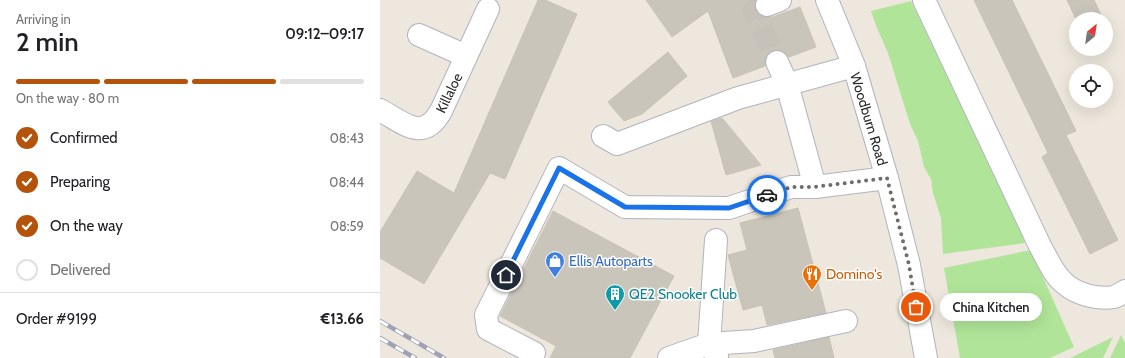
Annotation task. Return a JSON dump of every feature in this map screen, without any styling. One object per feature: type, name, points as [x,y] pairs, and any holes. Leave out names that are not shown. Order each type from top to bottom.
[{"type":"street","name":"Woodburn Road","points":[[827,0],[854,66],[887,178],[909,265],[926,358]]},
{"type":"street","points":[[924,0],[1040,246],[1053,269],[1063,283],[1080,293],[1089,296],[1115,294]]},
{"type":"street","name":"Killaloe","points":[[380,111],[414,128],[422,128],[431,125],[441,111],[488,9]]},
{"type":"street","points":[[419,35],[466,56]]},
{"type":"street","points":[[777,62],[787,84],[814,187]]},
{"type":"street","points":[[603,136],[617,144],[738,98],[854,66]]},
{"type":"street","points":[[534,353],[488,329],[486,315],[559,168],[625,207],[729,208],[791,187],[814,187],[887,178]]},
{"type":"street","points":[[714,351],[716,240]]},
{"type":"street","points":[[669,358],[714,351],[846,321]]},
{"type":"green space","points":[[911,1],[1011,207],[1025,243],[943,254],[941,218],[933,193],[931,179],[924,167],[918,141],[910,124],[888,53],[871,11]]},
{"type":"green space","points":[[1031,250],[1074,347],[1050,358],[960,358],[944,268]]},
{"type":"green space","points":[[1121,335],[1125,343],[1125,358],[1110,358]]},
{"type":"green space","points":[[1113,337],[1103,358],[1070,358]]},
{"type":"building","points":[[538,0],[545,0],[577,14],[505,179],[490,173],[424,284],[380,258],[380,232],[417,171],[454,193]]},
{"type":"building","points":[[646,0],[756,0],[756,10],[759,15],[765,17],[773,17],[800,7],[816,47],[789,57],[784,52],[778,50],[772,51],[767,55],[765,66],[733,78],[708,11],[672,37]]},
{"type":"building","points":[[974,0],[1012,0],[1076,131],[1066,135],[1118,240],[1090,254],[1042,157],[1048,153]]},
{"type":"building","points":[[1067,0],[1094,0],[1100,12],[1073,12]]},
{"type":"building","points":[[668,52],[687,76],[642,114],[624,121],[608,102]]},
{"type":"building","points":[[722,118],[761,165],[726,175],[711,121]]},
{"type":"building","points":[[798,208],[826,313],[767,325],[762,305],[743,310],[728,255],[747,250],[740,223]]},
{"type":"building","points":[[553,211],[674,276],[630,358],[550,358],[556,346],[500,316]]},
{"type":"building","points":[[829,337],[834,358],[775,358],[773,350]]},
{"type":"tunnel","points":[[767,5],[754,11],[777,62]]},
{"type":"railway","points":[[380,321],[444,358]]},
{"type":"railway","points":[[380,338],[415,358]]},
{"type":"way so far","points":[[767,195],[791,187],[814,187],[887,178],[909,265],[916,307]]},
{"type":"place","name":"Ellis Autoparts","points":[[555,278]]},
{"type":"place","name":"Domino's","points":[[812,291]]},
{"type":"place","name":"China Kitchen","points":[[916,307]]},
{"type":"place","name":"QE2 Snooker Club","points":[[615,311]]},
{"type":"route","points":[[506,275],[559,168],[625,207],[729,208],[767,195]]}]
